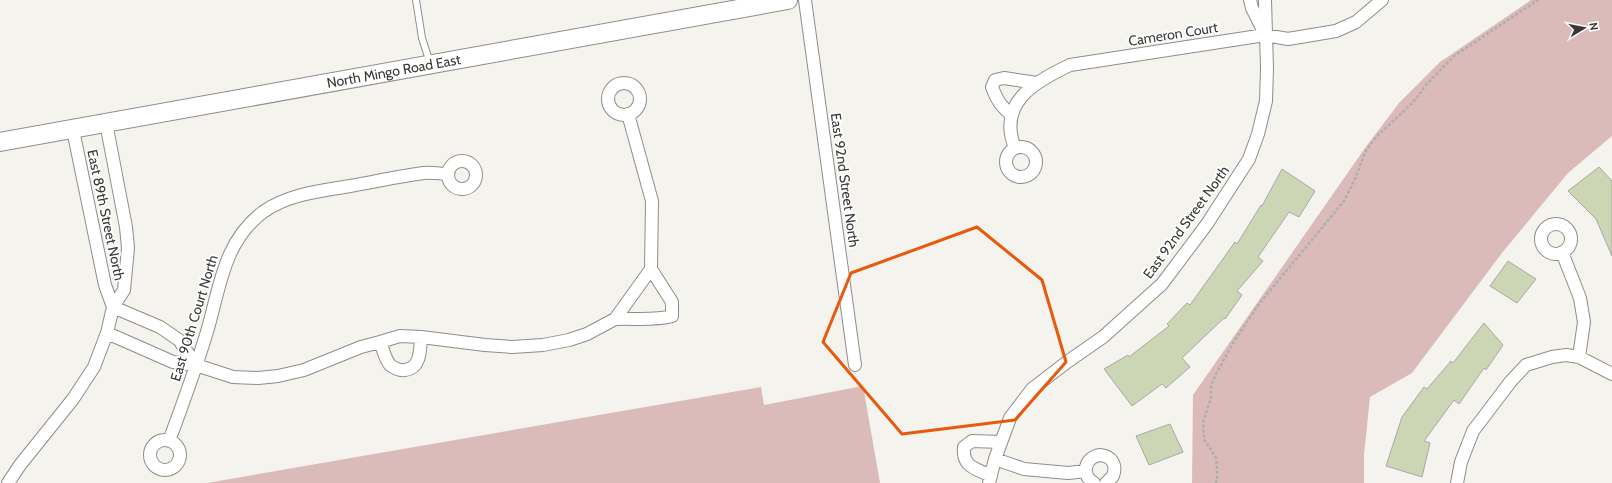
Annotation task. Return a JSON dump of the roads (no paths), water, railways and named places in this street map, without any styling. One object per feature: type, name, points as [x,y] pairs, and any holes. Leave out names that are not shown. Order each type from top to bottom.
[{"type":"street","name":"North Mingo Road East","points":[[0,142],[788,0]]},
{"type":"street","name":"East 92nd Street North","points":[[805,0],[855,365]]},
{"type":"street","points":[[1250,0],[1252,8],[1265,35]]},
{"type":"street","name":"East 92nd Street North","points":[[990,479],[995,459],[1010,418],[1032,389],[1103,337],[1162,284],[1207,224],[1249,159],[1258,134],[1266,101],[1267,68],[1265,0]]},
{"type":"street","name":"Cameron Court","points":[[1015,148],[1009,128],[1013,111],[1021,98],[1037,83],[1050,74],[1070,65],[1265,35],[1288,38],[1336,31],[1356,22],[1382,0]]},
{"type":"street","points":[[1012,115],[1002,107],[995,96],[992,87],[995,80],[1004,78],[1037,83]]},
{"type":"street","points":[[615,318],[645,318],[659,320],[672,316],[672,302],[651,269],[652,201],[628,114]]},
{"type":"street","name":"East 89th Street North","points":[[8,483],[20,465],[73,399],[94,368],[107,333],[113,307],[124,290],[128,248],[126,227],[106,123]]},
{"type":"street","name":"East 89th Street North","points":[[73,130],[105,285],[113,307]]},
{"type":"street","name":"East 90th Court North","points":[[169,441],[214,310],[221,276],[231,249],[247,227],[264,212],[280,202],[301,195],[426,173],[448,174]]},
{"type":"street","points":[[1562,252],[1580,298],[1584,322],[1580,357]]},
{"type":"street","points":[[107,333],[173,362],[196,365],[233,377],[258,378],[278,376],[304,370],[361,347],[400,336],[421,337],[492,346],[512,347],[543,345],[569,340],[587,334],[615,318],[651,269]]},
{"type":"street","points":[[113,307],[160,327],[179,340],[196,365]]},
{"type":"street","points":[[380,342],[390,365],[400,370],[405,370],[410,368],[418,361],[420,355],[421,337]]},
{"type":"street","points":[[1457,483],[1461,462],[1473,432],[1511,381],[1526,365],[1552,357],[1566,355],[1580,357],[1612,374]]},
{"type":"street","points":[[990,479],[968,465],[963,457],[964,447],[972,441],[1001,442]]},
{"type":"street","points":[[1094,483],[1088,477],[1086,471],[1087,463],[1093,456],[1100,455],[1107,457],[1113,462],[1115,471],[1111,479],[1106,483]]},
{"type":"street","points":[[995,459],[1024,469],[1068,473],[1086,471]]},
{"type":"lane","points":[[416,0],[422,38],[430,64]]}]
